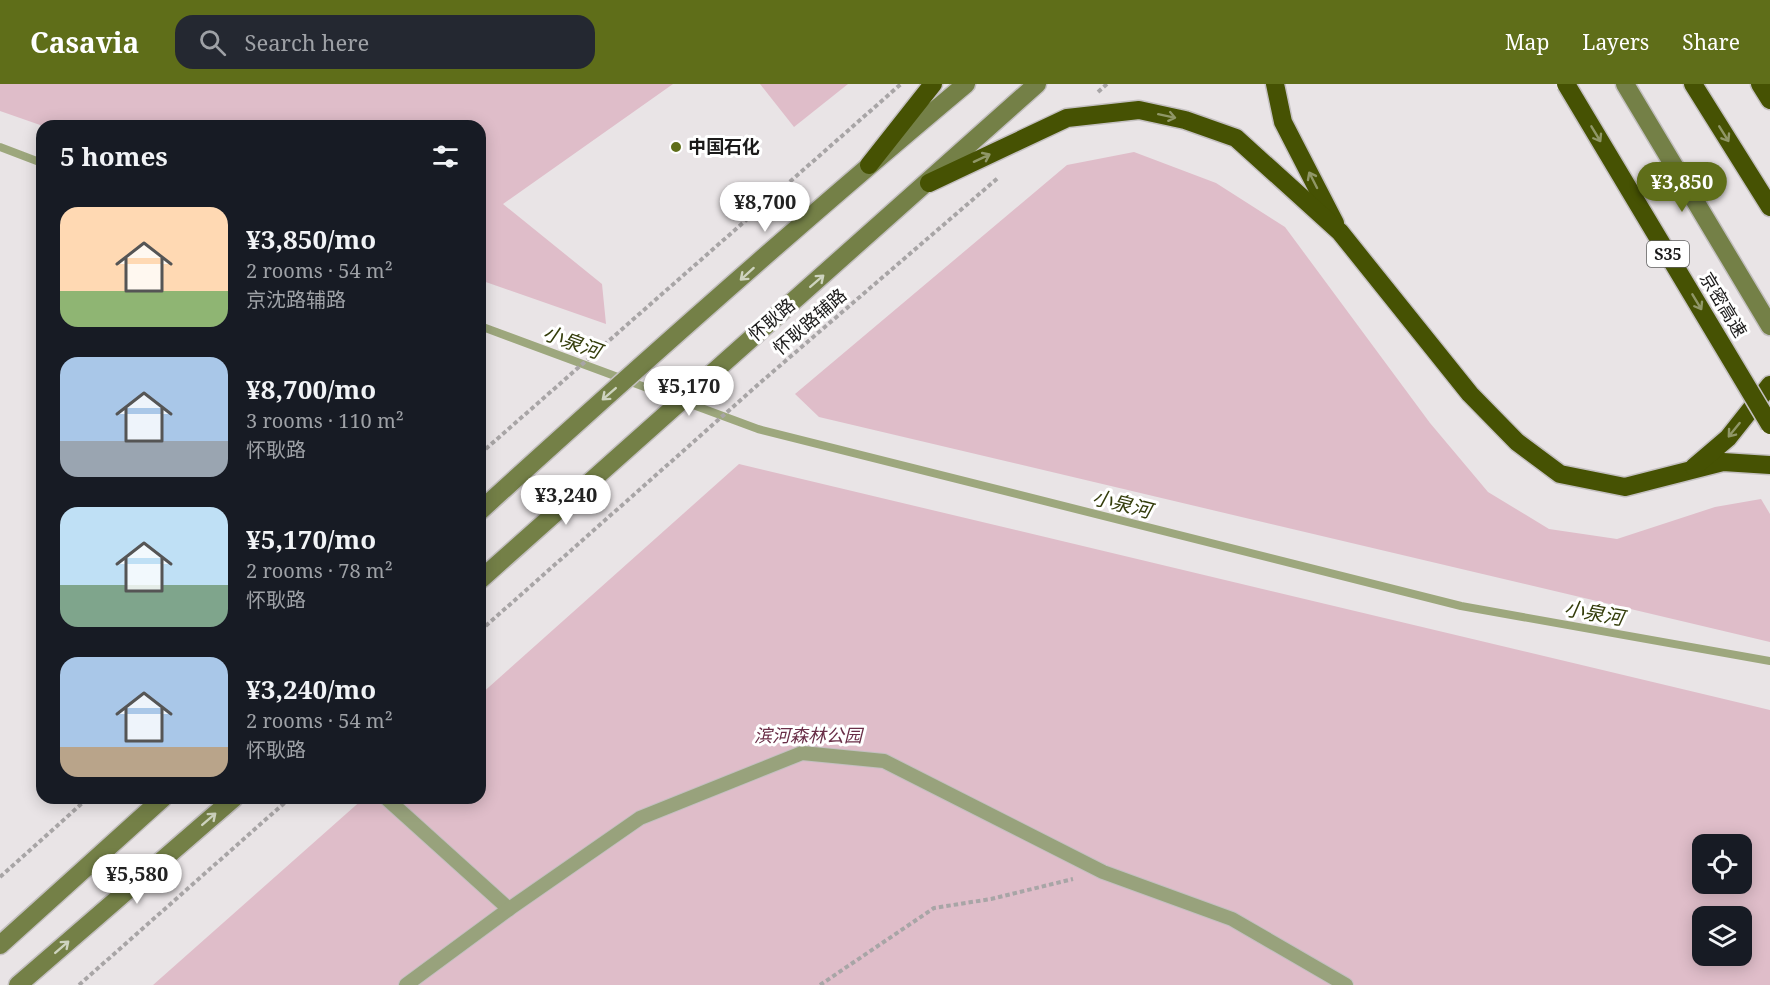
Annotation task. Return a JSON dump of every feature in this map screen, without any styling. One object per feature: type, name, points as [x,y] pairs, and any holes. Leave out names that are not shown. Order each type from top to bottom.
[{"type":"highway","points":[[869,165],[933,84]]},
{"type":"highway","points":[[1275,84],[1283,122],[1340,232]]},
{"type":"highway","name":"京密高速","points":[[1566,84],[1770,425]]},
{"type":"highway","points":[[1693,84],[1770,207]]},
{"type":"highway","points":[[1760,84],[1770,100]]},
{"type":"highway","points":[[928,183],[1067,118],[1139,110],[1185,120],[1236,138],[1340,232],[1470,394],[1517,442],[1560,474],[1625,487],[1723,462],[1770,465]]},
{"type":"highway","points":[[1693,469],[1728,438],[1770,385]]},
{"type":"main road","points":[[486,506],[869,165],[966,84]]},
{"type":"main road","name":"怀耿路","points":[[486,575],[1037,84]]},
{"type":"main road","points":[[1625,84],[1758,302],[1770,326]]},
{"type":"main road","points":[[0,945],[156,804]]},
{"type":"main road","points":[[18,985],[227,804]]},
{"type":"lane","points":[[406,985],[509,909],[640,818],[802,753],[884,761],[1103,872],[1232,919],[1346,985]]},
{"type":"lane","points":[[393,804],[509,909]]},
{"type":"path","points":[[486,449],[901,84]]},
{"type":"path","points":[[1067,118],[1107,84]]},
{"type":"path","name":"怀耿路辅路","points":[[486,626],[761,382],[1004,172]]},
{"type":"path","points":[[0,877],[81,804]]},
{"type":"path","points":[[79,985],[284,804]]},
{"type":"path","points":[[820,985],[934,908],[991,899],[1103,872]]},
{"type":"green space","points":[[0,84],[673,84],[503,204],[602,284],[606,324],[486,282],[486,120],[36,120],[36,124],[0,111]]},
{"type":"green space","points":[[760,84],[848,84],[794,127]]},
{"type":"green space","points":[[1134,152],[1216,183],[1285,227],[1430,423],[1488,492],[1549,529],[1617,539],[1715,507],[1761,499],[1770,514],[1770,642],[819,417],[795,394],[1067,165]]},
{"type":"green space","name":"滨河森林公园","points":[[739,464],[1770,710],[1770,985],[153,985],[357,804],[486,804],[486,690]]},
{"type":"waterway","name":"小泉河","points":[[0,147],[36,161]]},
{"type":"waterway","name":"小泉河","points":[[486,328],[758,429],[1461,606],[1770,661]]},
{"type":"place","name":"中国石化","points":[[676,147]]}]
